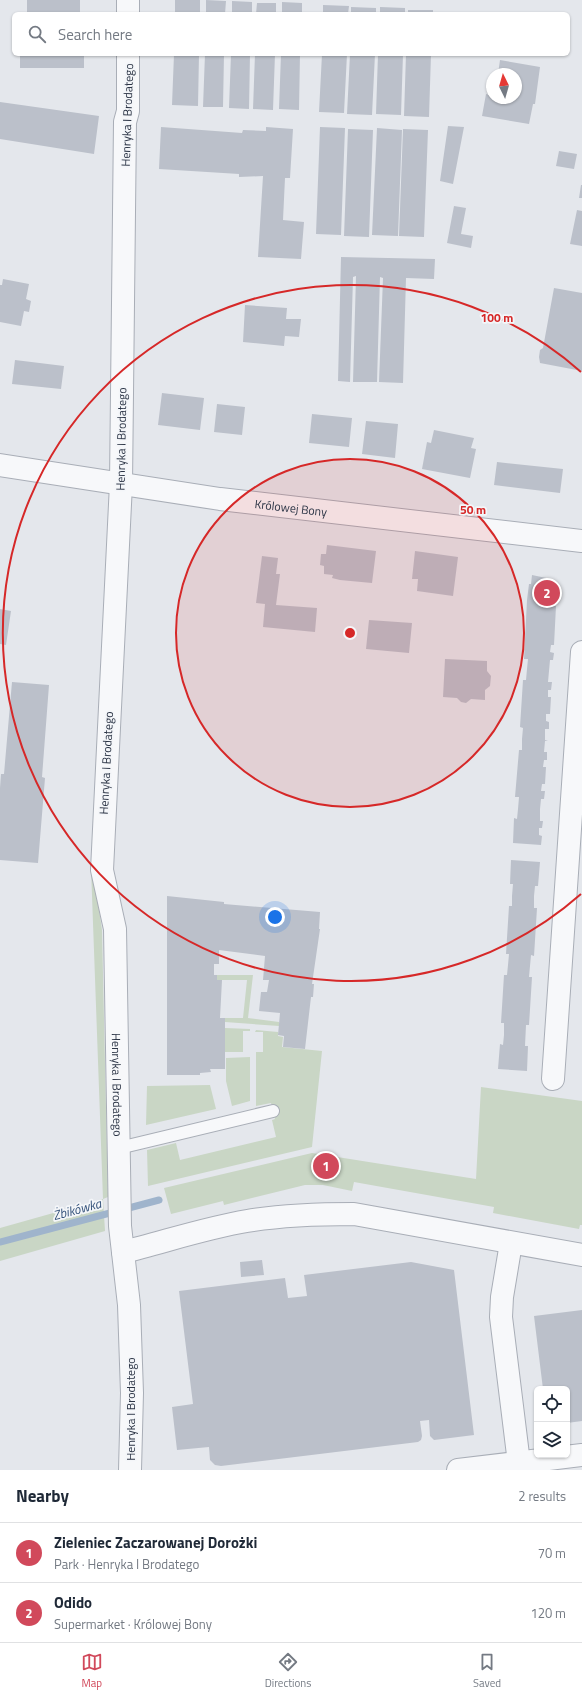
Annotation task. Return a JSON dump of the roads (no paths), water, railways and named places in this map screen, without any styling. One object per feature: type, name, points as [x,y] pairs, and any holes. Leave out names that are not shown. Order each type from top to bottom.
[{"type":"street","points":[[128,0],[128,12]]},
{"type":"street","name":"Henryka I Brodatego","points":[[128,56],[128,111],[125,122],[120,484],[102,870],[114,929],[120,1226],[129,1305],[132,1393],[130,1470]]},
{"type":"street","name":"Królowej Bony","points":[[0,466],[288,507],[582,541]]},
{"type":"street","points":[[553,1079],[582,652]]},
{"type":"street","points":[[122,1252],[245,1221],[277,1217],[354,1214],[582,1255]]},
{"type":"street","points":[[511,1243],[502,1297],[502,1317],[519,1463]]},
{"type":"street","points":[[458,1470],[582,1455]]},
{"type":"lane","points":[[119,1148],[273,1110]]},
{"type":"waterway","name":"Żbikówka","points":[[0,1242],[159,1200]]},
{"type":"place","name":"Odido","points":[[547,593]]},
{"type":"place","name":"Zieleniec Zaczarowanej Dorożki","points":[[326,1166]]}]
